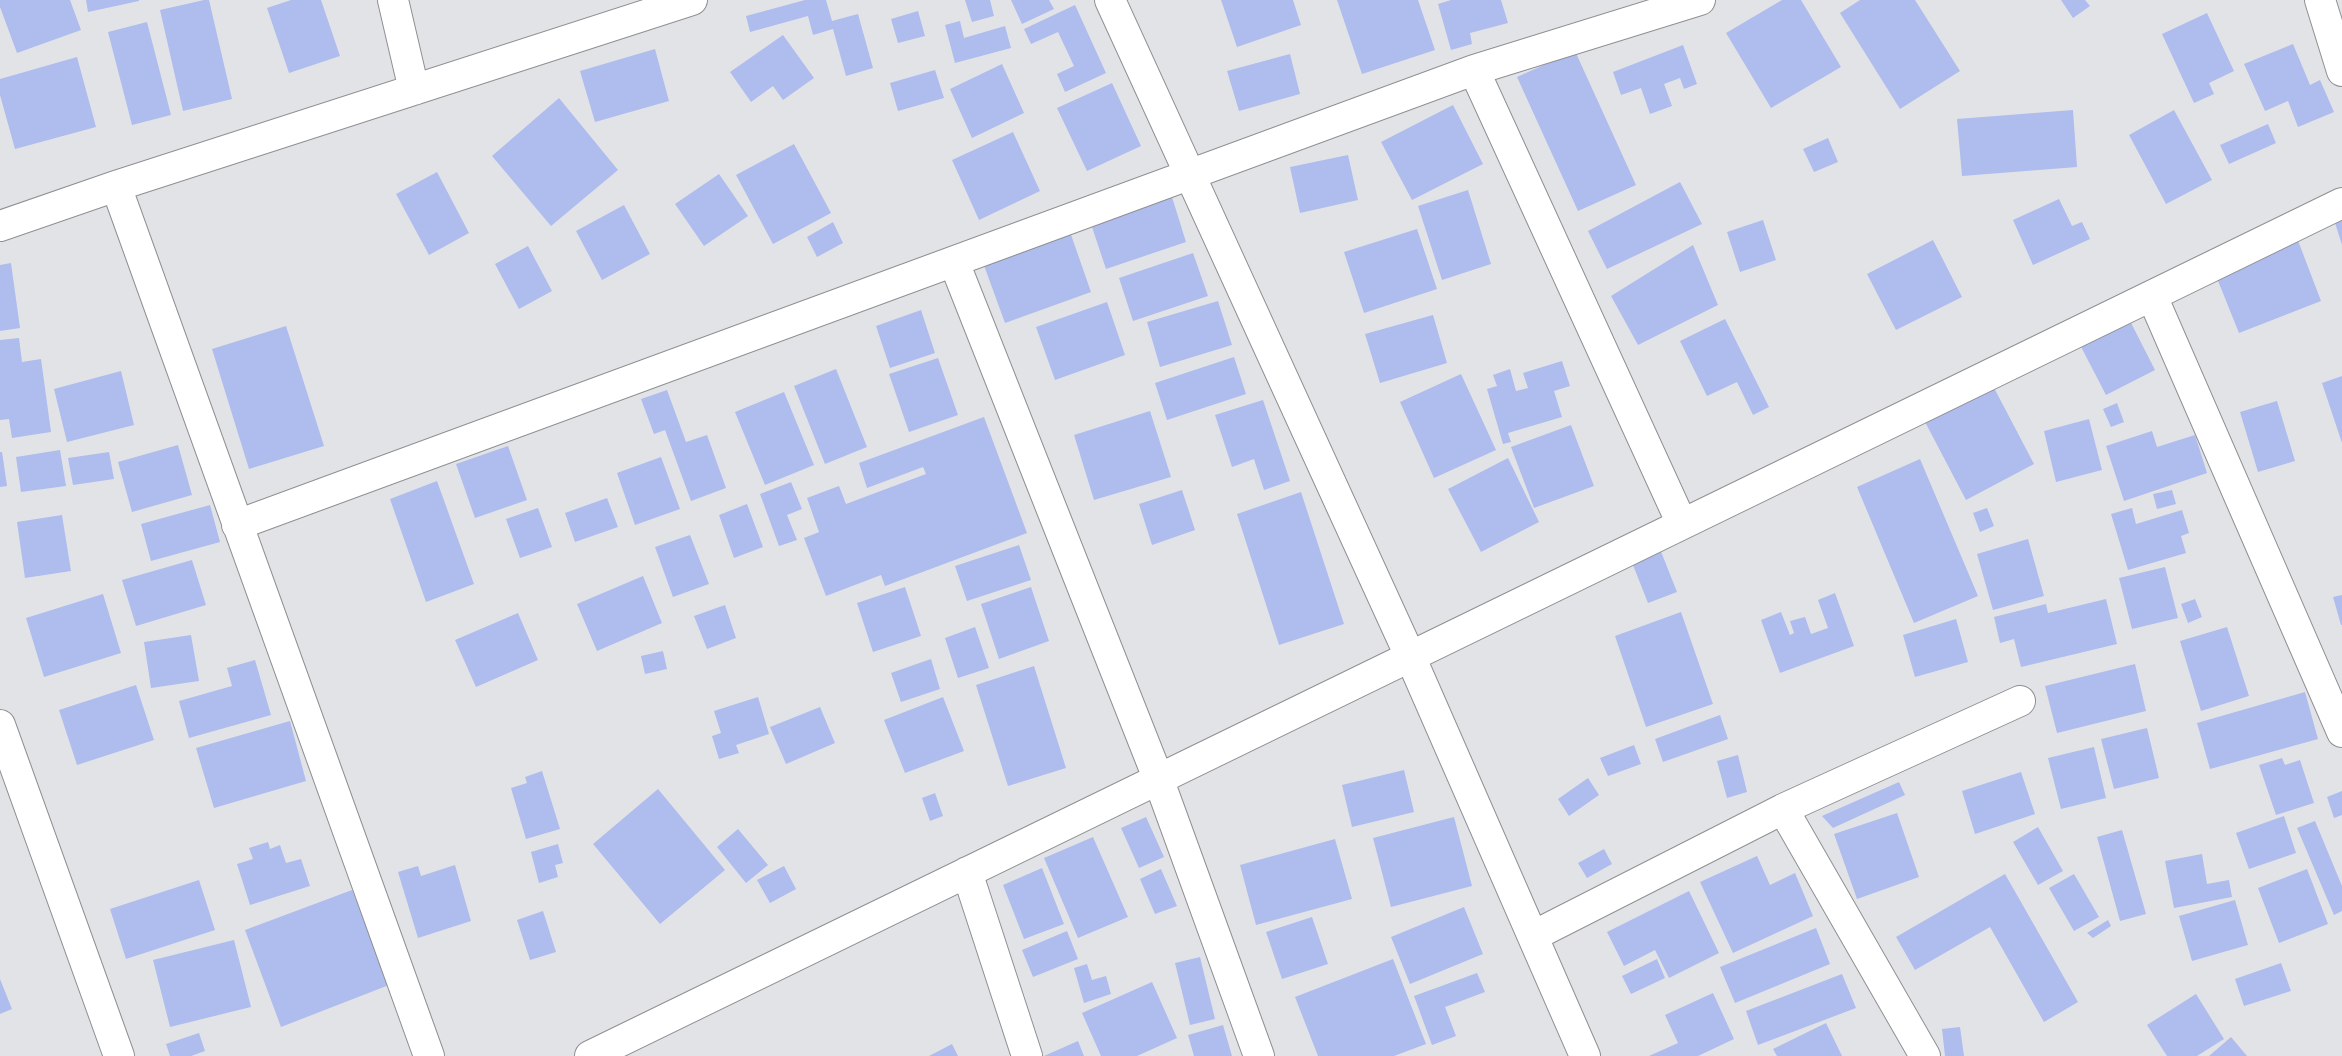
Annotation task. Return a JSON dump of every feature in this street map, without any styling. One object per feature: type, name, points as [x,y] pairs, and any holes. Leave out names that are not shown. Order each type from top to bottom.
[{"type":"street","points":[[393,0],[414,90]]},
{"type":"street","points":[[0,226],[116,186],[692,0]]},
{"type":"street","points":[[1110,0],[1410,656],[1585,1056]]},
{"type":"street","points":[[237,525],[1474,70],[1700,0]]},
{"type":"street","points":[[2320,0],[2342,71]]},
{"type":"street","points":[[1474,70],[1682,524]]},
{"type":"street","points":[[116,186],[429,1056]]},
{"type":"street","points":[[590,1056],[2342,203]]},
{"type":"street","points":[[954,262],[1158,778],[1259,1056]]},
{"type":"street","points":[[2151,296],[2342,732]]},
{"type":"street","points":[[1533,936],[1783,809],[2020,701]]},
{"type":"street","points":[[0,725],[119,1056]]},
{"type":"street","points":[[1783,809],[1925,1056]]},
{"type":"street","points":[[967,872],[1027,1056]]},
{"type":"building","points":[[0,0],[70,0],[81,30],[17,53],[0,7]]},
{"type":"building","points":[[86,0],[139,0],[139,1],[88,12]]},
{"type":"building","points":[[209,0],[232,99],[183,111],[160,10]]},
{"type":"building","points":[[291,0],[321,0],[340,56],[289,73],[267,8]]},
{"type":"building","points":[[805,0],[826,0],[832,21],[858,14],[873,68],[846,76],[833,29],[813,35],[808,16],[750,32],[746,16]]},
{"type":"building","points":[[965,0],[990,0],[994,16],[972,22]]},
{"type":"building","points":[[1011,0],[1049,0],[1054,9],[1022,24]]},
{"type":"building","points":[[1221,0],[1293,0],[1301,25],[1237,47]]},
{"type":"building","points":[[1337,0],[1418,0],[1435,50],[1362,74]]},
{"type":"building","points":[[1451,0],[1501,0],[1508,23],[1470,33],[1472,44],[1451,50],[1438,4]]},
{"type":"building","points":[[1782,0],[1801,0],[1841,67],[1771,108],[1726,33]]},
{"type":"building","points":[[1860,0],[1915,0],[1960,71],[1900,109],[1840,13]]},
{"type":"building","points":[[2061,0],[2085,0],[2090,6],[2073,18]]},
{"type":"building","points":[[1075,5],[1106,73],[1065,92],[1057,74],[1074,66],[1058,32],[1031,44],[1024,29]]},
{"type":"building","points":[[918,11],[925,36],[898,43],[891,19]]},
{"type":"building","points":[[2207,13],[2234,71],[2209,83],[2214,94],[2194,103],[2162,34]]},
{"type":"building","points":[[960,21],[964,38],[1005,26],[1011,48],[955,63],[945,25]]},
{"type":"building","points":[[147,22],[171,115],[132,125],[108,32]]},
{"type":"building","points":[[783,35],[814,78],[783,100],[773,86],[751,102],[730,72]]},
{"type":"building","points":[[2293,44],[2310,85],[2320,80],[2334,112],[2298,127],[2288,101],[2265,111],[2244,64]]},
{"type":"building","points":[[1683,45],[1697,84],[1684,89],[1680,78],[1664,84],[1672,106],[1650,114],[1641,88],[1621,95],[1613,72]]},
{"type":"building","points":[[655,49],[669,101],[595,122],[580,71]]},
{"type":"building","points":[[1575,51],[1636,185],[1578,211],[1517,77]]},
{"type":"building","points":[[1290,54],[1300,94],[1239,111],[1227,71]]},
{"type":"building","points":[[77,57],[96,127],[15,149],[0,95],[0,79]]},
{"type":"building","points":[[1002,64],[1024,113],[972,138],[950,89]]},
{"type":"building","points":[[935,70],[944,98],[898,111],[890,83]]},
{"type":"building","points":[[1112,83],[1141,146],[1087,171],[1057,108]]},
{"type":"building","points":[[559,98],[618,170],[551,226],[492,156]]},
{"type":"building","points":[[1453,105],[1483,164],[1412,200],[1381,142]]},
{"type":"building","points":[[2073,110],[2077,167],[1962,176],[1957,119]]},
{"type":"building","points":[[2174,110],[2212,180],[2166,204],[2129,135]]},
{"type":"building","points":[[2268,124],[2276,143],[2229,164],[2220,145]]},
{"type":"building","points":[[1013,132],[1040,191],[979,220],[952,160]]},
{"type":"building","points":[[1828,138],[1838,162],[1814,172],[1803,149]]},
{"type":"building","points":[[794,144],[831,213],[773,244],[736,175]]},
{"type":"building","points":[[1348,155],[1358,200],[1300,213],[1290,167]]},
{"type":"building","points":[[437,172],[469,233],[429,255],[396,194]]},
{"type":"building","points":[[719,174],[748,216],[704,246],[675,204]]},
{"type":"building","points":[[1680,182],[1702,224],[1607,269],[1588,231]]},
{"type":"building","points":[[1468,190],[1491,264],[1442,280],[1418,206]]},
{"type":"building","points":[[1172,197],[1186,242],[1106,269],[1091,224]]},
{"type":"building","points":[[2059,199],[2072,226],[2082,222],[2090,239],[2033,265],[2013,220]]},
{"type":"building","points":[[624,205],[650,254],[602,280],[576,231]]},
{"type":"building","points":[[2342,207],[2342,245],[2331,210]]},
{"type":"building","points":[[1763,220],[1776,260],[1740,272],[1727,232]]},
{"type":"building","points":[[833,222],[843,243],[817,257],[807,237]]},
{"type":"building","points":[[1069,229],[1091,292],[1005,323],[982,260]]},
{"type":"building","points":[[1417,229],[1437,289],[1364,313],[1344,252]]},
{"type":"building","points":[[2297,238],[2321,301],[2239,333],[2214,271]]},
{"type":"building","points":[[1933,240],[1962,297],[1896,330],[1867,274]]},
{"type":"building","points":[[1693,245],[1718,305],[1638,345],[1611,296]]},
{"type":"building","points":[[528,246],[552,291],[519,309],[495,264]]},
{"type":"building","points":[[1193,253],[1208,296],[1133,321],[1119,278]]},
{"type":"building","points":[[11,263],[20,328],[0,331],[0,265]]},
{"type":"building","points":[[1218,301],[1232,345],[1160,367],[1147,322]]},
{"type":"building","points":[[1107,302],[1125,355],[1055,380],[1036,327]]},
{"type":"building","points":[[921,310],[935,353],[890,368],[876,326]]},
{"type":"building","points":[[2126,313],[2155,370],[2106,395],[2077,339]]},
{"type":"building","points":[[1433,315],[1447,363],[1380,383],[1365,334]]},
{"type":"building","points":[[1725,319],[1769,407],[1753,415],[1737,382],[1707,396],[1680,341]]},
{"type":"building","points":[[286,326],[324,446],[249,469],[212,349]]},
{"type":"building","points":[[19,338],[22,362],[41,359],[51,432],[12,438],[9,419],[0,420],[0,340]]},
{"type":"building","points":[[1234,357],[1246,394],[1167,420],[1155,383]]},
{"type":"building","points":[[938,358],[958,415],[909,432],[889,374]]},
{"type":"building","points":[[1562,361],[1570,386],[1554,391],[1562,417],[1508,433],[1511,442],[1503,444],[1487,389],[1497,386],[1493,375],[1510,369],[1516,391],[1528,388],[1523,373]]},
{"type":"building","points":[[836,369],[867,447],[825,464],[794,386]]},
{"type":"building","points":[[121,371],[134,425],[67,442],[54,389]]},
{"type":"building","points":[[1461,374],[1496,450],[1434,478],[1400,402]]},
{"type":"building","points":[[2342,376],[2342,443],[2322,383]]},
{"type":"building","points":[[1992,384],[2034,464],[1966,500],[1924,420]]},
{"type":"building","points":[[667,390],[686,442],[707,435],[726,488],[691,501],[665,430],[654,434],[641,399]]},
{"type":"building","points":[[784,392],[814,465],[765,485],[735,412]]},
{"type":"building","points":[[1263,400],[1290,481],[1264,490],[1254,459],[1232,467],[1215,415]]},
{"type":"building","points":[[2277,401],[2295,461],[2258,472],[2240,412]]},
{"type":"building","points":[[2117,403],[2124,422],[2111,427],[2103,409]]},
{"type":"building","points":[[1150,411],[1171,477],[1094,500],[1074,435]]},
{"type":"building","points":[[984,417],[1027,533],[885,586],[881,575],[826,596],[804,538],[819,532],[807,498],[839,486],[846,504],[926,474],[923,467],[867,488],[859,463]]},
{"type":"building","points":[[2089,419],[2102,470],[2056,482],[2044,431]]},
{"type":"building","points":[[1571,425],[1594,486],[1534,508],[1511,447]]},
{"type":"building","points":[[2152,431],[2157,447],[2195,435],[2207,473],[2124,501],[2106,446]]},
{"type":"building","points":[[178,445],[192,495],[132,512],[118,462]]},
{"type":"building","points":[[508,446],[527,500],[475,518],[456,464]]},
{"type":"building","points":[[60,450],[66,486],[21,492],[16,457]]},
{"type":"building","points":[[0,452],[2,452],[7,486],[0,487]]},
{"type":"building","points":[[109,452],[114,479],[73,485],[68,458]]},
{"type":"building","points":[[661,457],[680,509],[635,525],[617,473]]},
{"type":"building","points":[[1508,458],[1539,522],[1481,552],[1448,489]]},
{"type":"building","points":[[1920,459],[1978,596],[1914,623],[1857,487]]},
{"type":"building","points":[[437,481],[474,584],[426,602],[390,499]]},
{"type":"building","points":[[791,482],[802,509],[787,515],[797,540],[779,546],[760,494]]},
{"type":"building","points":[[1182,490],[1195,530],[1152,545],[1139,504]]},
{"type":"building","points":[[2172,490],[2176,504],[2157,509],[2153,494]]},
{"type":"building","points":[[1301,492],[1344,624],[1279,645],[1237,514]]},
{"type":"building","points":[[607,498],[618,527],[575,542],[565,513]]},
{"type":"building","points":[[747,504],[763,547],[734,558],[719,515]]},
{"type":"building","points":[[210,505],[220,542],[151,561],[141,524]]},
{"type":"building","points":[[538,508],[552,547],[520,558],[506,519]]},
{"type":"building","points":[[1987,508],[1994,526],[1980,532],[1973,513]]},
{"type":"building","points":[[2132,508],[2136,524],[2182,510],[2189,533],[2181,536],[2186,553],[2128,570],[2111,514]]},
{"type":"building","points":[[62,515],[71,571],[25,578],[17,522]]},
{"type":"building","points":[[690,535],[709,584],[673,597],[655,547]]},
{"type":"building","points":[[2028,539],[2044,596],[1993,610],[1977,554]]},
{"type":"building","points":[[1019,545],[1031,580],[967,601],[955,566]]},
{"type":"building","points":[[1660,549],[1677,592],[1648,603],[1631,560]]},
{"type":"building","points":[[192,560],[206,605],[136,626],[122,580]]},
{"type":"building","points":[[2165,567],[2178,618],[2132,629],[2119,578]]},
{"type":"building","points":[[643,576],[662,623],[597,651],[577,604]]},
{"type":"building","points":[[905,587],[921,636],[873,652],[857,603]]},
{"type":"building","points":[[1031,587],[1049,641],[999,659],[981,604]]},
{"type":"building","points":[[1835,593],[1854,646],[1780,673],[1761,620],[1781,612],[1790,635],[1794,633],[1790,621],[1805,617],[1811,634],[1828,628],[1818,600]]},
{"type":"building","points":[[103,594],[121,653],[44,677],[26,618]]},
{"type":"building","points":[[2342,595],[2342,625],[2341,625],[2333,597]]},
{"type":"building","points":[[2106,599],[2117,644],[2021,667],[2014,639],[2000,643],[1994,617],[2046,604],[2048,613]]},
{"type":"building","points":[[2195,599],[2202,617],[2188,623],[2181,604]]},
{"type":"building","points":[[725,605],[736,638],[707,649],[694,616]]},
{"type":"building","points":[[1681,612],[1713,704],[1646,727],[1615,636]]},
{"type":"building","points":[[518,613],[538,660],[476,687],[455,640]]},
{"type":"building","points":[[1956,619],[1968,662],[1915,677],[1903,635]]},
{"type":"building","points":[[975,627],[989,668],[958,678],[945,638]]},
{"type":"building","points":[[2227,627],[2249,696],[2201,711],[2180,641]]},
{"type":"building","points":[[191,635],[199,681],[151,688],[144,642]]},
{"type":"building","points":[[663,651],[667,669],[645,674],[641,656]]},
{"type":"building","points":[[931,659],[940,689],[901,702],[891,673]]},
{"type":"building","points":[[255,660],[271,715],[189,738],[179,701],[232,686],[227,668]]},
{"type":"building","points":[[2135,664],[2146,711],[2057,733],[2045,686]]},
{"type":"building","points":[[1034,666],[1066,768],[1008,786],[976,685]]},
{"type":"building","points":[[136,685],[154,740],[77,765],[59,710]]},
{"type":"building","points":[[2305,692],[2318,739],[2210,769],[2197,723]]},
{"type":"building","points":[[758,697],[769,734],[736,745],[739,753],[719,759],[712,736],[721,733],[714,711]]},
{"type":"building","points":[[943,697],[964,751],[905,773],[884,720]]},
{"type":"building","points":[[820,707],[835,743],[786,764],[770,727]]},
{"type":"building","points":[[1720,715],[1728,739],[1663,762],[1655,739]]},
{"type":"building","points":[[290,721],[306,781],[214,808],[196,748]]},
{"type":"building","points":[[2147,728],[2159,778],[2114,789],[2101,739]]},
{"type":"building","points":[[1634,745],[1641,764],[1608,776],[1600,758]]},
{"type":"building","points":[[2094,747],[2106,798],[2061,809],[2048,758]]},
{"type":"building","points":[[1738,755],[1747,792],[1727,798],[1717,761]]},
{"type":"building","points":[[2282,758],[2285,765],[2300,760],[2314,803],[2276,815],[2259,765]]},
{"type":"building","points":[[1404,770],[1414,812],[1352,827],[1342,785]]},
{"type":"building","points":[[542,771],[560,829],[526,839],[511,788],[527,783],[525,777]]},
{"type":"building","points":[[2021,772],[2035,814],[1975,834],[1962,791]]},
{"type":"building","points":[[1588,778],[1599,795],[1569,816],[1558,799]]},
{"type":"building","points":[[1899,782],[1905,795],[1833,828],[1822,816]]},
{"type":"building","points":[[658,789],[725,870],[660,924],[593,844]]},
{"type":"building","points":[[2342,791],[2342,815],[2334,818],[2327,797]]},
{"type":"building","points":[[935,793],[943,816],[930,821],[922,798]]},
{"type":"building","points":[[1897,813],[1919,877],[1857,899],[1834,834]]},
{"type":"building","points":[[2284,816],[2296,853],[2249,869],[2236,833]]},
{"type":"building","points":[[1146,817],[1164,857],[1139,868],[1121,828]]},
{"type":"building","points":[[1454,817],[1472,886],[1391,907],[1373,838]]},
{"type":"building","points":[[2315,821],[2342,886],[2342,911],[2334,915],[2297,828]]},
{"type":"building","points":[[2038,827],[2063,871],[2038,885],[2013,842]]},
{"type":"building","points":[[738,829],[768,865],[746,883],[717,847]]},
{"type":"building","points":[[2122,830],[2146,914],[2120,921],[2097,837]]},
{"type":"building","points":[[1093,837],[1128,917],[1078,938],[1044,858]]},
{"type":"building","points":[[1335,839],[1352,899],[1256,925],[1240,865]]},
{"type":"building","points":[[268,842],[270,849],[280,845],[286,863],[301,859],[310,886],[250,905],[237,864],[253,859],[249,848]]},
{"type":"building","points":[[558,844],[563,863],[555,865],[558,877],[539,883],[531,852]]},
{"type":"building","points":[[1604,849],[1612,864],[1587,878],[1578,863]]},
{"type":"building","points":[[2202,854],[2207,884],[2229,880],[2232,897],[2174,908],[2165,861]]},
{"type":"building","points":[[1757,856],[1770,885],[1795,873],[1813,916],[1733,953],[1700,882]]},
{"type":"building","points":[[455,865],[471,921],[418,938],[398,872],[418,866],[421,876]]},
{"type":"building","points":[[784,866],[796,889],[770,903],[757,880]]},
{"type":"building","points":[[1042,868],[1064,924],[1024,939],[1003,885]]},
{"type":"building","points":[[1161,869],[1177,906],[1155,914],[1140,879]]},
{"type":"building","points":[[2307,869],[2328,924],[2279,943],[2258,888]]},
{"type":"building","points":[[2005,874],[2078,1002],[2044,1022],[1990,927],[1915,970],[1896,937]]},
{"type":"building","points":[[2074,874],[2099,917],[2074,931],[2049,888]]},
{"type":"building","points":[[199,880],[215,930],[126,959],[110,909]]},
{"type":"building","points":[[352,890],[389,985],[281,1027],[245,930]]},
{"type":"building","points":[[1689,891],[1719,953],[1669,978],[1655,950],[1624,966],[1607,932]]},
{"type":"building","points":[[2235,900],[2248,945],[2192,961],[2179,916]]},
{"type":"building","points":[[1464,907],[1483,954],[1410,984],[1391,937]]},
{"type":"building","points":[[543,911],[556,952],[530,960],[517,920]]},
{"type":"building","points":[[1312,917],[1328,964],[1282,979],[1266,932]]},
{"type":"building","points":[[2108,920],[2111,926],[2093,938],[2087,933]]},
{"type":"building","points":[[1816,928],[1830,964],[1735,1003],[1720,967]]},
{"type":"building","points":[[1067,931],[1078,959],[1033,977],[1022,950]]},
{"type":"building","points":[[234,940],[251,1007],[170,1027],[153,960]]},
{"type":"building","points":[[1200,957],[1215,1019],[1190,1025],[1175,963]]},
{"type":"building","points":[[1393,959],[1426,1044],[1394,1056],[1318,1056],[1295,997]]},
{"type":"building","points":[[1657,959],[1665,978],[1631,994],[1622,976]]},
{"type":"building","points":[[2281,963],[2291,991],[2244,1006],[2235,979]]},
{"type":"building","points":[[1087,964],[1092,980],[1106,976],[1111,994],[1084,1003],[1074,968]]},
{"type":"building","points":[[1477,973],[1485,992],[1445,1007],[1456,1036],[1432,1045],[1414,996]]},
{"type":"building","points":[[1842,974],[1856,1008],[1758,1045],[1746,1011]]},
{"type":"building","points":[[0,979],[12,1009],[0,1014]]},
{"type":"building","points":[[1152,982],[1177,1038],[1137,1056],[1101,1056],[1082,1013]]},
{"type":"building","points":[[1713,993],[1734,1039],[1698,1056],[1649,1056],[1678,1043],[1665,1015]]},
{"type":"building","points":[[2196,994],[2224,1039],[2197,1056],[2167,1056],[2147,1025]]},
{"type":"building","points":[[1826,1023],[1842,1056],[1777,1056],[1773,1049]]},
{"type":"building","points":[[1223,1025],[1232,1056],[1194,1056],[1188,1035]]},
{"type":"building","points":[[1960,1027],[1964,1056],[1945,1056],[1942,1029]]},
{"type":"building","points":[[199,1033],[205,1051],[191,1056],[170,1056],[166,1044]]},
{"type":"building","points":[[2231,1037],[2247,1056],[2209,1056]]},
{"type":"building","points":[[1078,1041],[1084,1056],[1044,1056]]},
{"type":"building","points":[[952,1044],[958,1056],[929,1056]]}]
